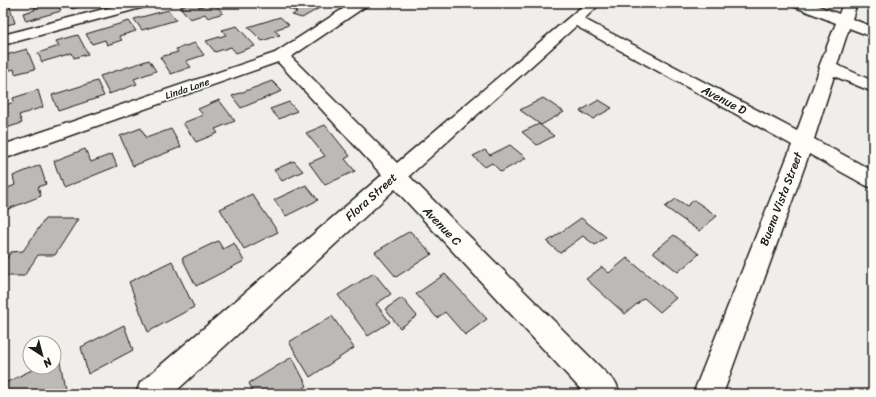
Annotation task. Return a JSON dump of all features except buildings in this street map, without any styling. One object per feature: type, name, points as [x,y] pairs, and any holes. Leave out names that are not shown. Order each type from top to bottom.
[{"type":"street","points":[[3,40],[143,3]]},
{"type":"street","name":"Linda Lane","points":[[3,152],[281,56],[361,3]]},
{"type":"street","name":"Flora Street","points":[[151,394],[395,176],[594,3]]},
{"type":"street","points":[[798,3],[846,12],[873,32]]},
{"type":"street","name":"Buena Vista Street","points":[[708,394],[803,142],[846,12]]},
{"type":"street","name":"Avenue D","points":[[575,20],[873,180]]},
{"type":"street","name":"Avenue C","points":[[281,56],[605,394]]},
{"type":"street","points":[[827,67],[873,87]]}]
